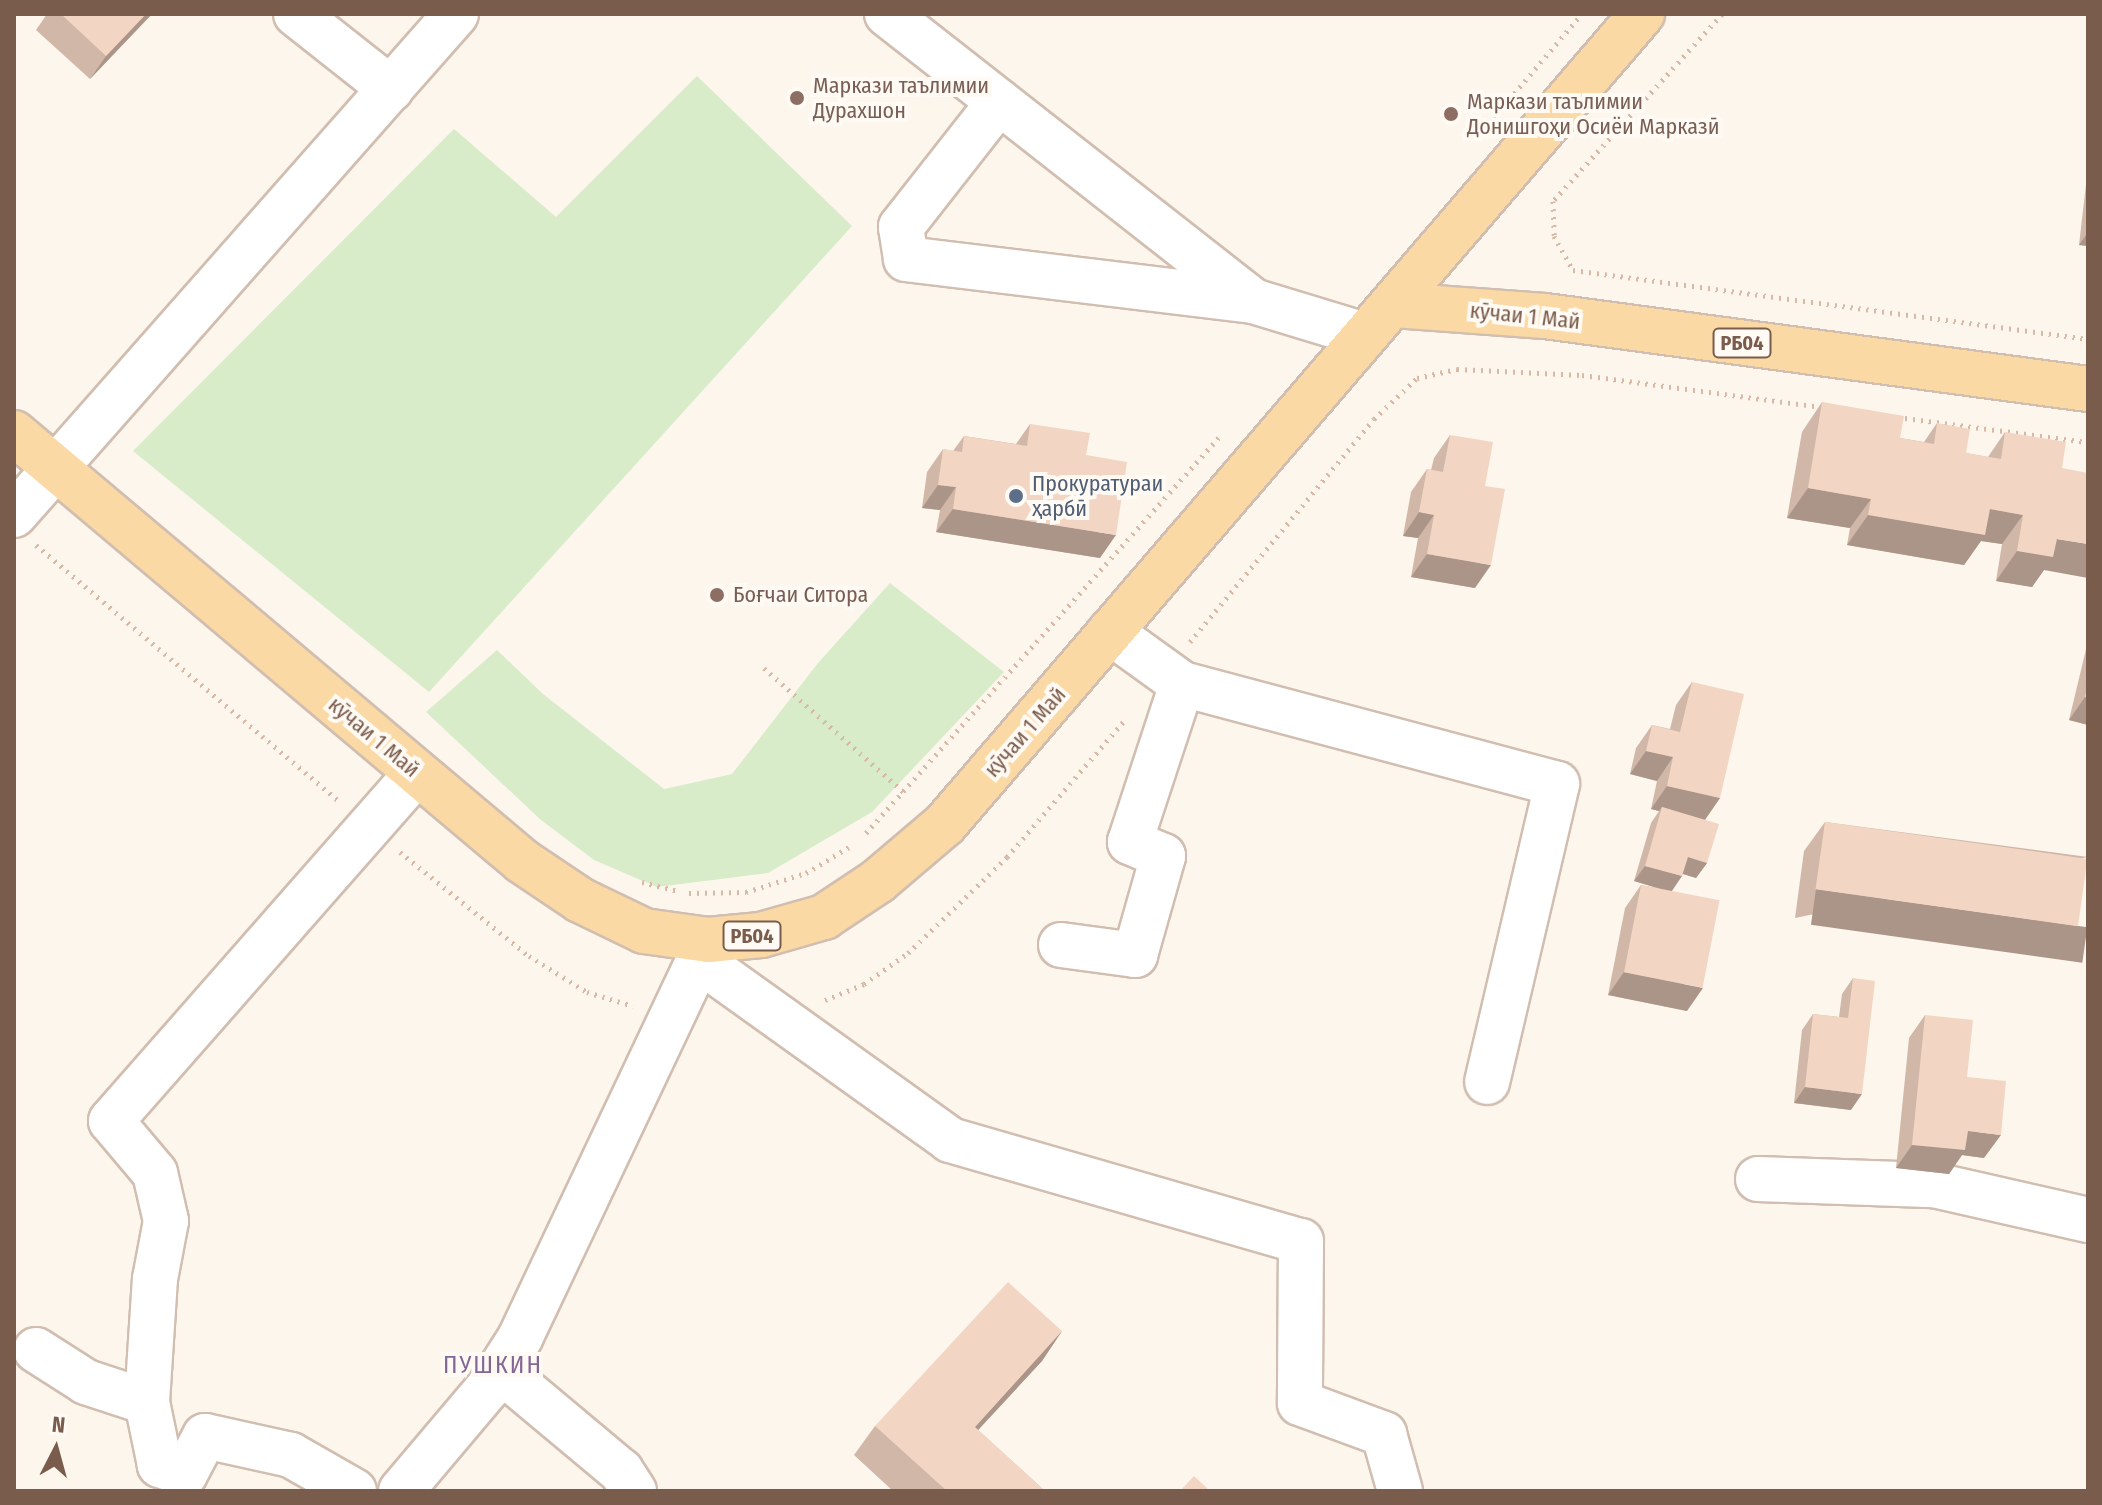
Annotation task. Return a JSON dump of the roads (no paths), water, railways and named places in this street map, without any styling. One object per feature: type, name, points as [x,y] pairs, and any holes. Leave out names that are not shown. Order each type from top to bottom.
[{"type":"main road","points":[[1380,320],[1642,14]]},
{"type":"main road","name":"кӯчаи 1 Май","points":[[14,433],[522,861],[580,900],[644,931],[703,950],[824,917],[878,881],[945,824],[1380,320],[1545,316],[2088,389]]},
{"type":"street","points":[[296,14],[391,89]]},
{"type":"street","points":[[20,526],[56,469],[456,14]]},
{"type":"street","points":[[887,14],[1253,301]]},
{"type":"street","points":[[999,102],[901,227],[906,259],[1253,301],[1380,320]]},
{"type":"street","points":[[1110,632],[1174,678],[1557,784],[1487,1082]]},
{"type":"street","points":[[1061,945],[1135,955],[1163,856],[1130,842],[1174,678]]},
{"type":"street","points":[[354,1491],[291,1455],[205,1436],[185,1474],[160,1465],[147,1402],[155,1279],[166,1221],[155,1173],[111,1121],[417,773]]},
{"type":"street","points":[[401,1491],[500,1370],[584,1212],[703,950],[768,1009],[950,1140],[1301,1241],[1300,1403],[1384,1434],[1400,1491]]},
{"type":"street","points":[[1758,1179],[1934,1185],[2088,1220]]},
{"type":"street","points":[[36,1350],[86,1382],[147,1402]]},
{"type":"street","points":[[500,1370],[621,1471],[634,1491]]},
{"type":"place","name":"Маркази таълимии Дурахшон","points":[[797,98]]},
{"type":"place","name":"Маркази таълимии Донишгоҳи Осиёи Марказӣ","points":[[1451,114]]},
{"type":"place","name":"Прокуратураи ҳарбӣ","points":[[1016,496]]},
{"type":"place","name":"Боғчаи Ситора","points":[[717,595]]},
{"type":"district","name":"ПУШКИН","points":[[493,1366]]}]
